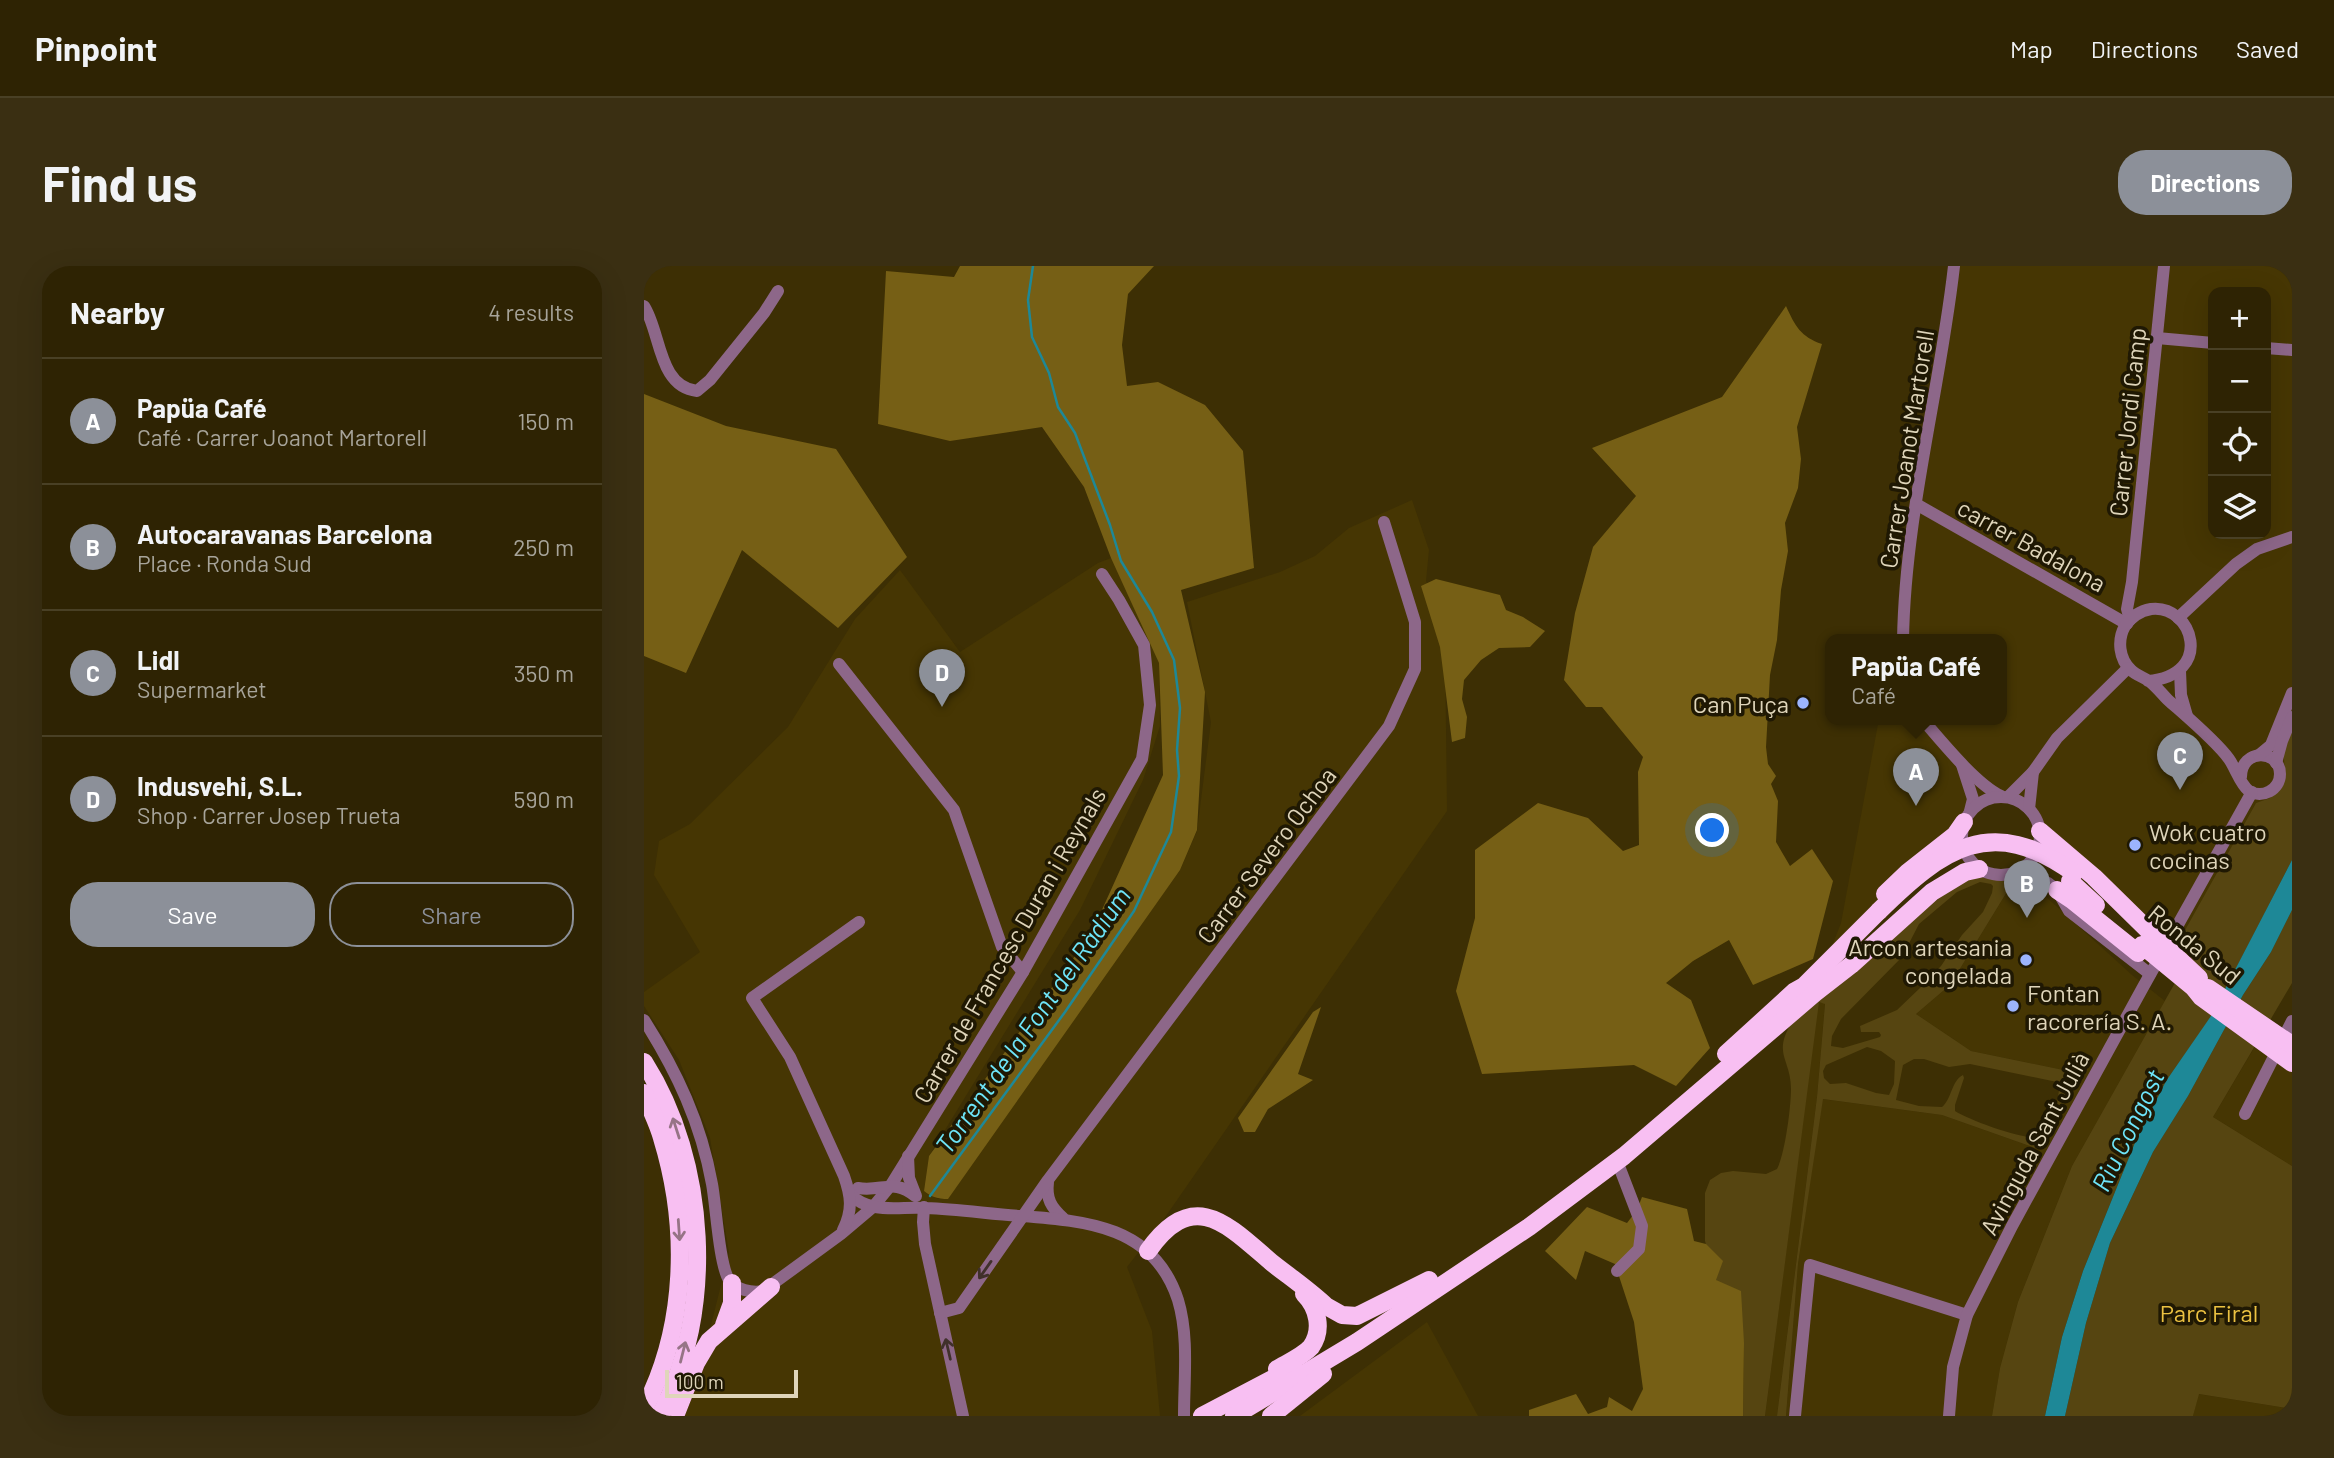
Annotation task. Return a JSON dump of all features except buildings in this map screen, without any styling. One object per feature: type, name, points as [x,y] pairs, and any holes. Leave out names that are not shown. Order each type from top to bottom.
[{"type":"highway","points":[[1795,992],[1800,982],[1832,947],[1908,872],[1955,835],[1967,817]]},
{"type":"highway","points":[[2040,831],[2094,877],[2144,941],[2189,991],[2207,994]]},
{"type":"highway","name":"Ronda Sud","points":[[1881,916],[1919,873],[1938,860],[1975,845],[2006,843],[2032,849],[2058,862],[2067,882],[2144,941]]},
{"type":"highway","points":[[1234,1416],[1357,1342],[1529,1227],[1617,1161],[1851,965],[1932,892],[1965,873],[1979,869]]},
{"type":"highway","points":[[1747,1052],[1881,916]]},
{"type":"highway","points":[[1202,1416],[1279,1376],[1344,1336],[1523,1216],[1615,1147],[1726,1054],[1881,916]]},
{"type":"highway","points":[[2144,941],[2207,994]]},
{"type":"highway","name":"Ronda Sud","points":[[2207,994],[2292,1045]]},
{"type":"highway","name":"Ronda Sud","points":[[2207,994],[2292,1063]]},
{"type":"highway","points":[[644,1062],[667,1102],[678,1131],[692,1183],[697,1237],[696,1287],[689,1330],[679,1371],[660,1416]]},
{"type":"highway","points":[[644,1094],[662,1136],[675,1187],[680,1235],[676,1310],[666,1357],[644,1409]]},
{"type":"highway","points":[[1148,1251],[1163,1232],[1176,1222],[1190,1218],[1217,1219],[1299,1285],[1311,1301],[1317,1316],[1315,1338],[1305,1352],[1275,1370],[1265,1382]]},
{"type":"highway","points":[[1299,1285],[1334,1311],[1349,1316],[1366,1313],[1429,1280]]},
{"type":"highway","points":[[724,1325],[732,1303],[732,1283]]},
{"type":"highway","points":[[675,1416],[696,1363],[709,1340],[771,1287]]},
{"type":"highway","points":[[1272,1416],[1297,1393],[1349,1355],[1357,1342]]},
{"type":"street","name":"Carrer Joanot Martorell","points":[[1903,634],[1904,591],[1916,504],[1947,326],[1954,266]]},
{"type":"street","name":"Carrer Jordi Camp","points":[[2128,622],[2127,609],[2164,266]]},
{"type":"street","points":[[644,306],[650,315],[669,370],[678,384],[687,390],[697,391],[710,380],[764,313],[778,291]]},
{"type":"street","points":[[2157,338],[2208,343]]},
{"type":"street","points":[[2271,348],[2292,350]]},
{"type":"street","name":"carrer Badalona","points":[[1916,504],[2128,622]]},
{"type":"street","name":"Carrer Severo Ochoa","points":[[940,1313],[959,1308],[1048,1180],[1389,726],[1415,669],[1415,622],[1384,522]]},
{"type":"street","points":[[2178,618],[2245,558],[2258,549],[2292,537]]},
{"type":"street","name":"Carrer de Francesc Duran i Reynals","points":[[771,1287],[873,1207],[894,1183],[908,1156],[1023,972],[1142,759],[1150,705],[1144,645],[1101,574]]},
{"type":"street","points":[[2132,582],[2140,601],[2152,609]]},
{"type":"street","points":[[2148,681],[2169,678],[2180,671],[2191,650],[2189,633],[2178,618],[2162,610],[2140,612],[2128,622],[2119,642],[2128,668],[2148,681],[2228,757],[2243,783],[2252,792],[2264,794],[2275,787],[2280,775],[2272,758],[2228,757]]},
{"type":"street","points":[[839,664],[954,810],[1002,947],[1023,972]]},
{"type":"street","points":[[1967,817],[1988,799],[2005,797],[2033,772],[2057,738],[2128,668]]},
{"type":"street","points":[[2180,671],[2181,695],[2187,717]]},
{"type":"street","points":[[2241,777],[2241,771],[2253,757],[2271,744],[2292,693]]},
{"type":"street","points":[[2276,763],[2292,717]]},
{"type":"street","points":[[1928,725],[1990,791],[2029,808],[2036,817],[2040,831],[2036,854],[2020,870],[2008,874]]},
{"type":"street","points":[[1961,762],[1973,799],[1962,842],[1965,851],[1979,869],[1989,873],[2031,876],[2048,883],[2067,882],[2069,911],[2150,974]]},
{"type":"street","points":[[2029,808],[2033,772]]},
{"type":"street","name":"Avinguda Sant Julià","points":[[1949,1416],[1953,1367],[1966,1315],[2012,1226],[2252,792]]},
{"type":"street","points":[[859,922],[752,998],[790,1057],[844,1176],[854,1191],[873,1207],[918,1204],[1063,1218],[1120,1233],[1148,1251],[1164,1271],[1178,1300],[1183,1324],[1184,1416]]},
{"type":"street","points":[[644,1020],[682,1084],[700,1136],[712,1183],[725,1270],[732,1283],[751,1292],[764,1291],[771,1287]]},
{"type":"street","points":[[2245,1114],[2292,1021]]},
{"type":"street","points":[[908,1156],[909,1178],[918,1204],[963,1416]]},
{"type":"street","points":[[1617,1161],[1642,1226],[1639,1249],[1617,1271]]},
{"type":"street","points":[[1048,1180],[1048,1199],[1054,1210],[1063,1218]]},
{"type":"street","points":[[854,1191],[872,1190],[894,1183],[906,1188],[918,1204]]},
{"type":"street","points":[[841,1234],[850,1213],[854,1191]]},
{"type":"street","points":[[1795,1416],[1810,1265],[1966,1315]]},
{"type":"shaded area","points":[[960,266],[1154,266],[1128,294],[1122,345],[1127,386],[1158,382],[1205,405],[1243,451],[1254,568],[1181,590],[1205,692],[1197,830],[1180,870],[948,1199],[929,1195],[924,1191],[929,1156],[1091,934],[1163,775],[1159,663],[1111,558],[1084,487],[1042,427],[950,441],[878,424],[886,271],[954,277]]},
{"type":"shaded area","points":[[1954,266],[2292,266],[2292,722],[2285,772],[2270,798],[2256,803],[2180,939],[2094,877],[2040,831],[2036,817],[2023,803],[2002,797],[1979,803],[1832,946],[1841,923],[1878,725],[2007,725],[2007,634],[1903,634],[1904,591]]},
{"type":"shaded area","points":[[1786,306],[1800,330],[1822,344],[1797,427],[1801,459],[1798,488],[1785,523],[1788,551],[1770,675],[1766,747],[1768,764],[1776,776],[1771,784],[1778,801],[1776,842],[1790,866],[1812,849],[1833,881],[1813,959],[1753,985],[1729,940],[1693,961],[1666,983],[1691,1000],[1710,1048],[1676,1086],[1634,1065],[1482,1074],[1456,991],[1475,918],[1475,850],[1538,803],[1588,818],[1623,851],[1639,845],[1638,772],[1643,757],[1602,707],[1586,707],[1564,680],[1575,613],[1593,547],[1636,496],[1592,448],[1722,397]]},
{"type":"shaded area","points":[[644,394],[726,426],[836,449],[907,557],[838,628],[742,550],[686,673],[644,656]]},
{"type":"shaded area","points":[[1412,500],[1429,550],[1426,581],[1445,645],[1447,811],[1159,1226],[1127,1267],[1152,1331],[1160,1416],[680,1416],[703,1357],[729,1253],[710,1138],[679,1060],[644,1006],[644,992],[700,952],[654,875],[659,841],[690,824],[788,727],[855,619],[900,570],[960,652],[1098,563],[1111,558],[1144,617],[1159,663],[1160,726],[1143,780],[1080,910],[929,1156],[924,1191],[939,1199],[1180,870],[1197,831],[1211,722],[1187,602],[1280,572],[1315,556],[1349,528]]},
{"type":"shaded area","points":[[1436,579],[1500,595],[1506,610],[1545,631],[1530,647],[1499,648],[1481,660],[1464,680],[1462,699],[1467,717],[1465,738],[1452,742],[1440,647],[1421,586]]},
{"type":"shaded area","points":[[2013,882],[2032,884],[2132,975],[2165,1001],[2072,1166],[2018,1302],[2000,1368],[1992,1416],[1786,1416],[1798,1264],[1822,1099],[1942,1115],[2038,1149],[2073,1087],[2078,1073],[1971,1051],[1916,1014],[1950,985]]},
{"type":"shaded area","points":[[1818,1002],[1825,1003],[1817,1097],[1777,1416],[1765,1416]]},
{"type":"shaded area","points":[[1321,1007],[1298,1074],[1313,1080],[1268,1109],[1255,1132],[1244,1132],[1238,1118],[1313,1012]]},
{"type":"shaded area","points":[[2263,1033],[2292,1053],[2292,1166],[2213,1117]]},
{"type":"shaded area","points":[[1642,1197],[1687,1209],[1694,1241],[1706,1244],[1723,1261],[1716,1280],[1741,1291],[1744,1343],[1743,1416],[1529,1416],[1529,1410],[1576,1394],[1588,1414],[1607,1407],[1609,1397],[1632,1411],[1643,1389],[1634,1322],[1615,1264],[1585,1251],[1576,1280],[1545,1251],[1587,1207],[1627,1223],[1637,1210]]},
{"type":"shaded area","points":[[1427,1322],[1478,1416],[1300,1416]]},
{"type":"shaded area","points":[[2198,1394],[2292,1409],[2292,1416],[2193,1416]]},
{"type":"green space","points":[[2292,722],[2292,860],[2211,1017],[2166,1081],[2136,1140],[2083,1271],[2062,1337],[2045,1416],[1992,1416],[2000,1368],[2018,1302],[2072,1166],[2194,949],[2180,939],[2256,803],[2270,798],[2285,772],[2283,746]]},
{"type":"green space","points":[[1967,877],[2013,882],[1950,985],[1916,1014],[1971,1051],[2078,1073],[2038,1149],[1942,1115],[1823,1099],[1798,1264],[1786,1416],[1777,1416],[1817,1097],[1825,1004],[1819,1002],[1765,1416],[1743,1416],[1744,1343],[1716,1280],[1705,1241],[1705,1193],[1710,1180],[1721,1173],[1733,1171],[1766,1174],[1777,1169],[1785,1142],[1790,1107],[1790,1079],[1783,1049],[1786,1033],[1792,1022],[1910,921]],"holes":[[[1980,882],[1991,884],[1992,893],[1983,912],[1962,935],[1941,966],[1897,1010],[1860,1026],[1861,1032],[1879,1032],[1880,1037],[1843,1048],[1831,1046],[1832,1036],[1841,1019],[1902,957],[1919,924],[1957,892]],[[1867,1047],[1881,1051],[1895,1061],[1894,1084],[1889,1095],[1846,1083],[1830,1084],[1824,1078],[1826,1065]],[[1914,1059],[1924,1059],[1949,1067],[1970,1064],[2057,1082],[2060,1084],[2057,1103],[2038,1137],[2021,1135],[1983,1124],[1955,1111],[1963,1075],[1956,1081],[1942,1107],[1919,1106],[1896,1100],[1903,1065]]]},
{"type":"green space","name":"Parc Firal","points":[[2292,910],[2292,983],[2213,1117],[2292,1166],[2292,1409],[2199,1394],[2193,1416],[2065,1416],[2086,1323],[2110,1243],[2153,1152],[2188,1096],[2243,995],[2271,952]]},
{"type":"water","points":[[2292,860],[2292,910],[2271,952],[2243,995],[2188,1096],[2153,1152],[2110,1243],[2086,1323],[2065,1416],[2045,1416],[2062,1337],[2083,1271],[2136,1140],[2166,1081],[2211,1016]]},
{"type":"waterway","name":"Torrent de la Font del Ràdium","points":[[930,1196],[1065,1012],[1134,911],[1171,832],[1179,776],[1177,750],[1180,708],[1174,660],[1152,612],[1121,561],[1075,433],[1058,407],[1049,373],[1032,337],[1028,300],[1033,266]]},
{"type":"place","name":"Can Puça","points":[[1803,703]]},
{"type":"place","name":"Indusvehi, S.L.","points":[[942,707]]},
{"type":"place","name":"Lidl","points":[[2180,790]]},
{"type":"place","name":"Papüa Café","points":[[1916,806]]},
{"type":"place","name":"Wok cuatro cocinas","points":[[2135,845]]},
{"type":"place","name":"Autocaravanas Barcelona","points":[[2027,918]]},
{"type":"place","name":"Arcon artesania congelada","points":[[2026,960]]},
{"type":"place","name":"Fontan racorería S. A.","points":[[2013,1006]]},
{"type":"water label","name":"Riu Congost","points":[[2127,1130]]}]
